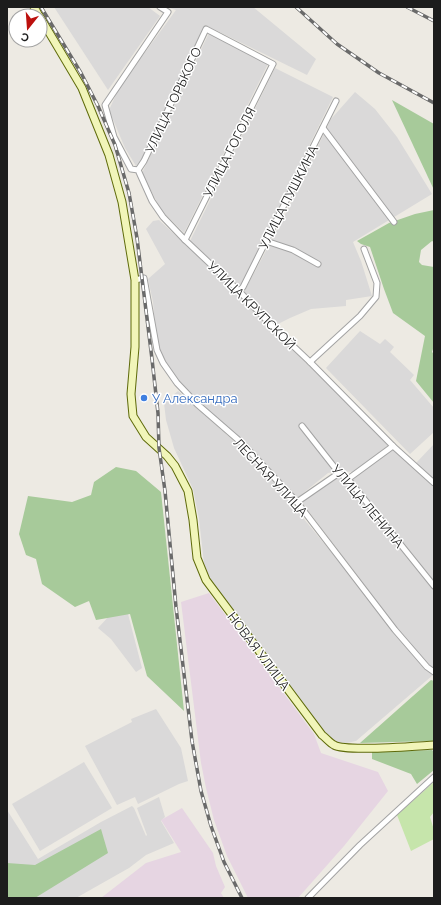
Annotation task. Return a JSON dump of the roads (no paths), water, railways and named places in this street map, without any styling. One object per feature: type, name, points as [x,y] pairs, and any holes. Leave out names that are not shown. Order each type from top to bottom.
[{"type":"main road","name":"НОВАЯ УЛИЦА","points":[[48,30],[82,88],[109,155],[122,202],[135,280],[134,347],[131,394],[133,416],[146,437],[167,456],[175,466],[188,492],[197,558],[206,580],[322,735],[334,745],[342,748],[434,745]]},
{"type":"street","name":"УЛИЦА КРУПСКОЙ","points":[[160,7],[168,12],[105,105],[114,137],[131,169],[138,170],[152,201],[162,217],[239,291],[272,326],[393,446],[434,483]]},
{"type":"street","name":"УЛИЦА ГОРЬКОГО","points":[[138,170],[144,162],[206,29],[273,64]]},
{"type":"street","name":"УЛИЦА ГОГОЛЯ","points":[[185,240],[273,64]]},
{"type":"street","name":"УЛИЦА ПУШКИНА","points":[[239,291],[243,287],[336,101]]},
{"type":"street","points":[[323,128],[394,222]]},
{"type":"street","points":[[266,241],[293,250],[318,264]]},
{"type":"street","points":[[310,362],[360,316],[376,297],[377,283],[364,249]]},
{"type":"street","name":"ЛЕСНАЯ УЛИЦА","points":[[135,280],[144,278],[157,350],[163,363],[177,383],[197,404],[243,444],[297,502],[395,630],[427,667],[434,672]]},
{"type":"street","name":"УЛИЦА ЛЕНИНА","points":[[302,426],[339,473],[348,479],[434,586]]},
{"type":"street","points":[[348,479],[393,446]]},
{"type":"street","points":[[297,502],[339,473]]},
{"type":"street","points":[[308,898],[366,840],[434,777]]},
{"type":"railway","points":[[41,7],[81,73],[98,106],[115,145],[129,193],[137,238],[152,359],[158,413],[159,448],[192,741],[201,791],[211,826],[224,862],[242,898]]},
{"type":"railway","points":[[296,7],[337,44],[379,73],[434,103]]},
{"type":"railway","points":[[407,7],[434,21]]},
{"type":"place","name":"У Александра","points":[[144,398]]}]
